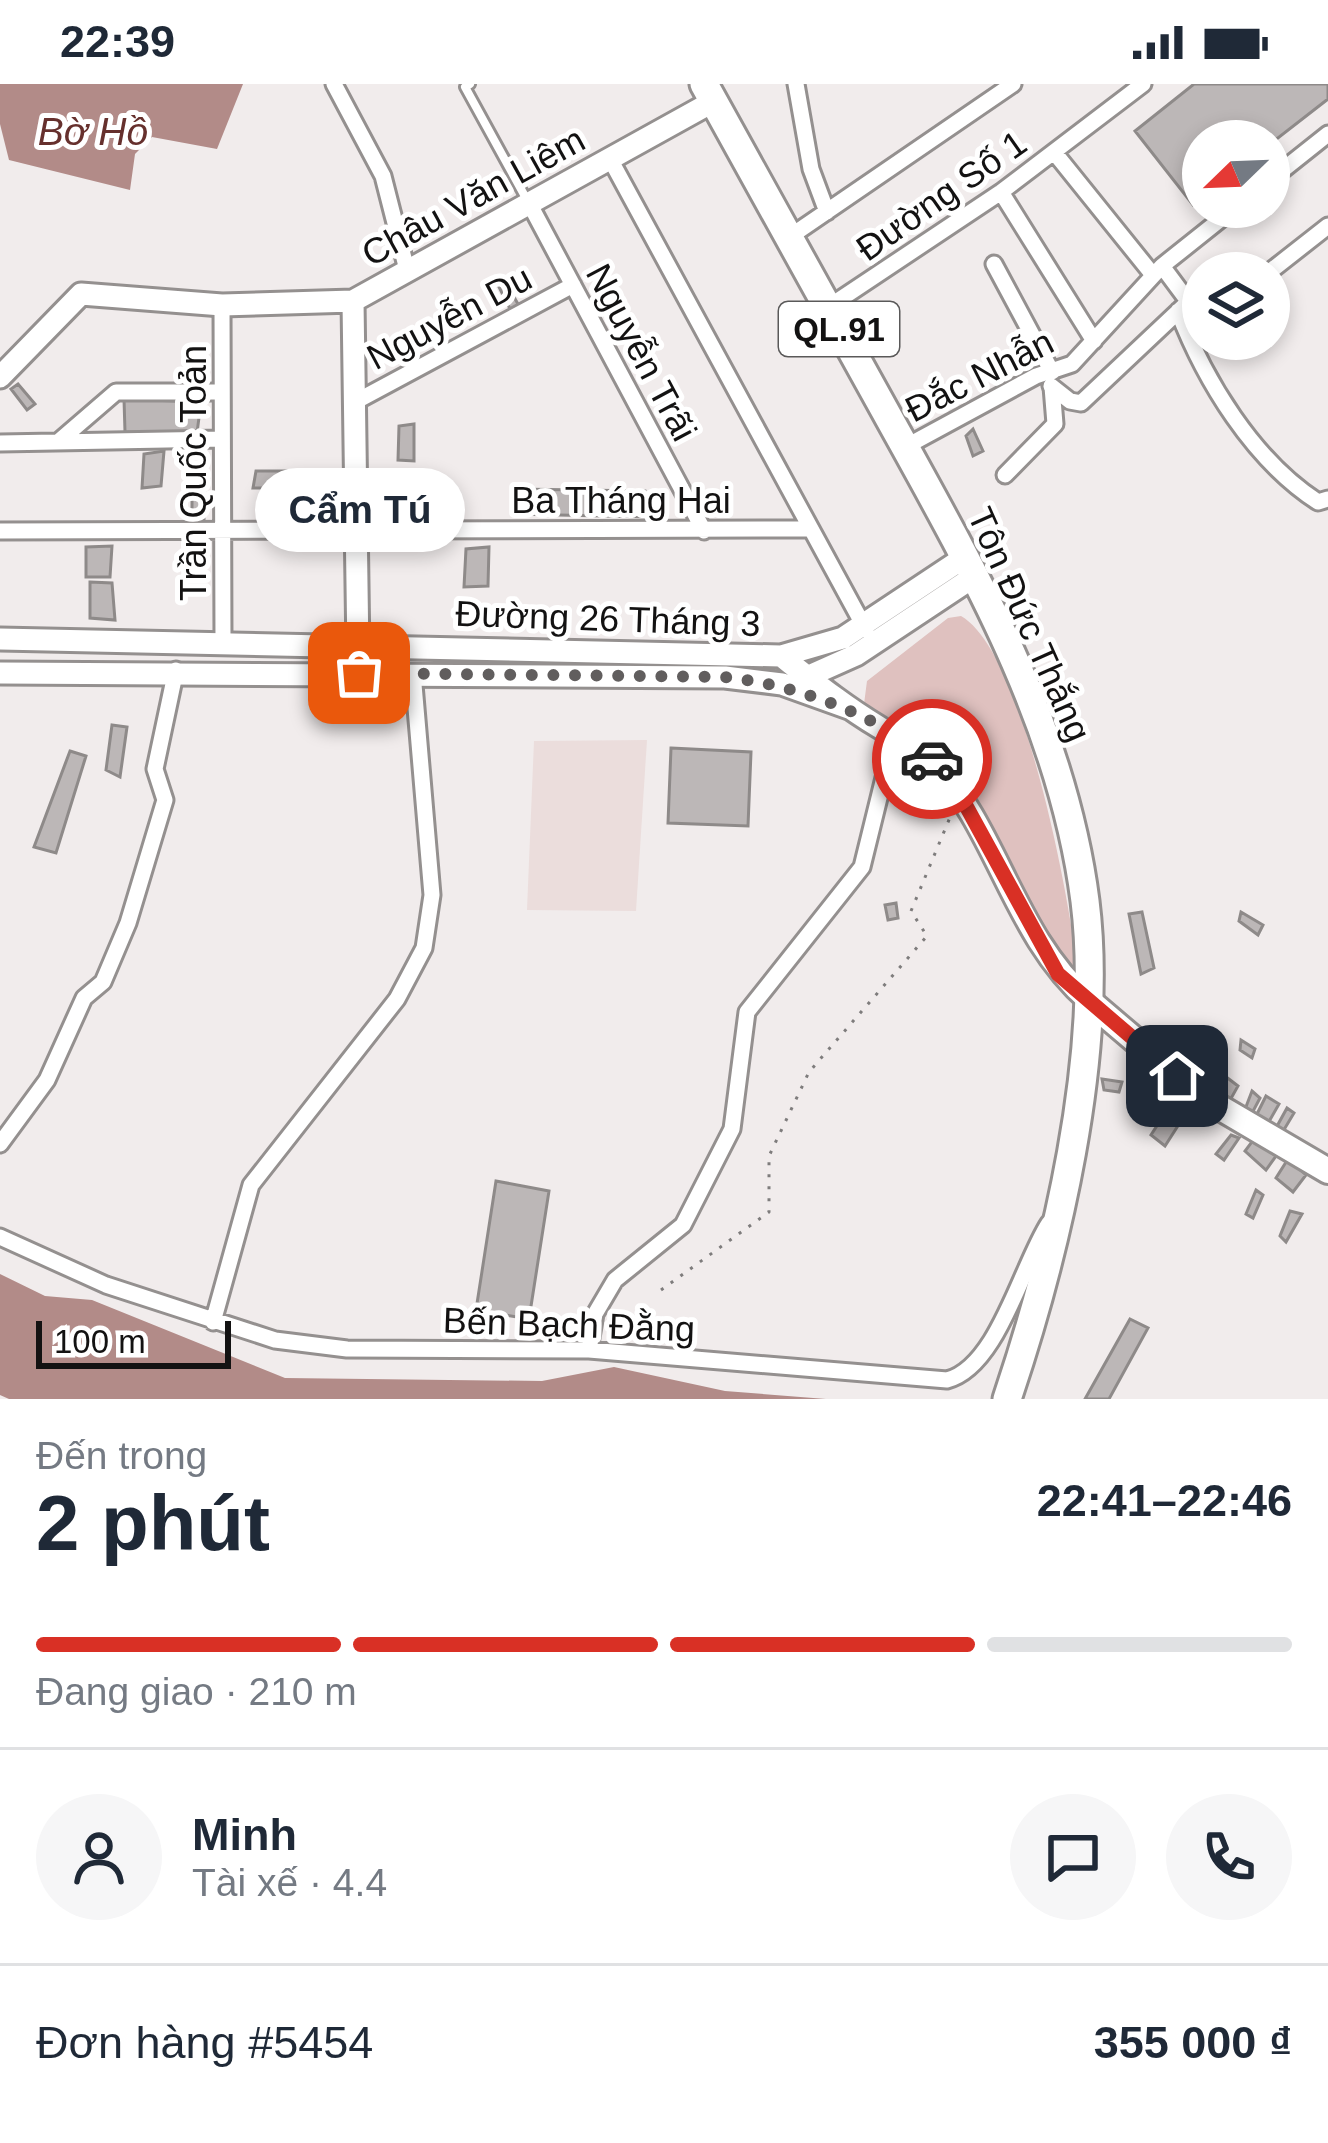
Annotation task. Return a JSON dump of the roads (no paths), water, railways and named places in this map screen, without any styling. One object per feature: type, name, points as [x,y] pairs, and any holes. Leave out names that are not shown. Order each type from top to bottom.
[{"type":"highway","name":"Tôn Đức Thắng","points":[[709,93],[970,567],[1040,716],[1062,784],[1086,906],[1089,1001],[1083,1074],[1057,1210],[1010,1392]]},
{"type":"main road","points":[[1089,1001],[1202,1096],[1328,1171]]},
{"type":"street","points":[[334,84],[383,176],[407,270]]},
{"type":"street","points":[[796,84],[811,169],[826,212]]},
{"type":"street","points":[[788,238],[1013,84]]},
{"type":"street","name":"Đường Số 1","points":[[827,308],[1001,192],[1143,84]]},
{"type":"street","name":"Châu Văn Liêm","points":[[0,376],[81,294],[222,305],[353,302],[609,157],[709,93]]},
{"type":"street","points":[[1290,164],[1328,134]]},
{"type":"street","points":[[1054,152],[1182,305]]},
{"type":"street","points":[[609,157],[810,530],[864,641]]},
{"type":"street","points":[[1001,192],[1094,340]]},
{"type":"street","name":"Nguyễn Trãi","points":[[528,201],[704,531]]},
{"type":"street","points":[[1290,256],[1328,226]]},
{"type":"street","name":"Đắc Nhẫn","points":[[904,447],[1072,364],[1158,271],[1210,228]]},
{"type":"street","points":[[994,264],[1050,377],[1070,401],[1081,403],[1182,307]]},
{"type":"street","name":"Nguyễn Du","points":[[355,402],[573,285]]},
{"type":"street","points":[[353,302],[359,673]]},
{"type":"street","name":"Trần Quốc Toản","points":[[222,305],[223,642]]},
{"type":"street","points":[[1196,360],[1293,486],[1318,502],[1328,499]]},
{"type":"street","points":[[1005,475],[1055,424],[1050,377]]},
{"type":"street","points":[[58,442],[116,392],[222,392]]},
{"type":"street","points":[[0,442],[222,439]]},
{"type":"street","name":"Ba Tháng Hai","points":[[0,531],[810,530]]},
{"type":"street","points":[[782,683],[808,678],[970,567]]},
{"type":"street","name":"Đường 26 Tháng 3","points":[[0,639],[358,643],[781,656],[864,641]]},
{"type":"street","points":[[849,708],[841,682],[864,641]]},
{"type":"street","points":[[781,656],[849,708],[929,757],[960,797],[1040,947],[1058,974],[1089,1001]]},
{"type":"street","points":[[0,1144],[46,1080],[84,998],[103,982],[128,923],[165,800],[155,769],[176,670]]},
{"type":"street","name":"Đường 26 Tháng 3","points":[[0,673],[413,673],[725,677],[782,683]]},
{"type":"street","points":[[213,1322],[251,1185],[397,999],[424,948],[432,895],[413,673]]},
{"type":"street","points":[[782,683],[849,708]]},
{"type":"street","points":[[589,1350],[595,1314],[615,1280],[683,1225],[732,1129],[747,1012],[862,867],[894,737]]},
{"type":"street","name":"Bến Bạch Đằng","points":[[0,1237],[106,1285],[275,1340],[347,1349],[589,1350],[952,1379],[994,1336],[1057,1210]]},
{"type":"lane","points":[[470,84],[465,87],[479,118],[528,201]]},
{"type":"water","name":"Bờ Hồ","points":[[0,84],[243,84],[217,149],[152,137],[135,154],[130,190],[9,160],[0,124]]},
{"type":"water","points":[[0,1274],[45,1296],[92,1300],[285,1378],[542,1381],[614,1367],[725,1391],[826,1399],[9,1399],[0,1395]]},
{"type":"place","name":"Cẩm Tú","points":[[359,673]]}]
